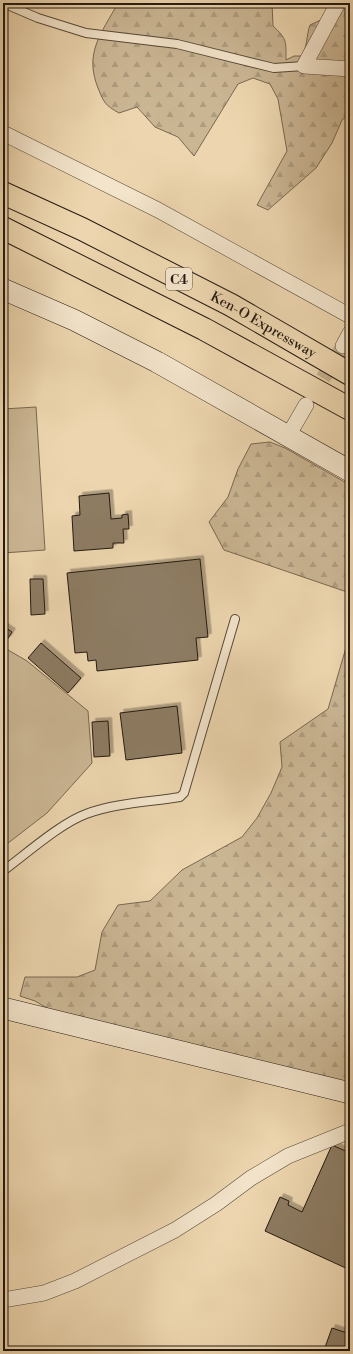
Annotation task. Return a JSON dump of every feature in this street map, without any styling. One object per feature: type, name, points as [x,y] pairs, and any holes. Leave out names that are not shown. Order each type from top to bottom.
[{"type":"highway","name":"Ken-O Expressway","points":[[3,193],[82,229],[230,304],[350,374]]},
{"type":"highway","name":"C4","points":[[3,228],[204,329],[350,409]]},
{"type":"street","points":[[338,3],[304,66],[350,69]]},
{"type":"street","points":[[3,133],[158,210],[350,316]]},
{"type":"street","points":[[3,290],[81,324],[157,362],[350,471]]},
{"type":"street","points":[[343,346],[350,333]]},
{"type":"street","points":[[288,436],[306,406]]},
{"type":"street","points":[[3,1008],[350,1093]]},
{"type":"street","points":[[3,1300],[44,1293],[75,1281],[175,1230],[216,1204],[250,1178],[288,1156],[350,1131]]},
{"type":"lane","points":[[3,3],[38,18],[86,33],[177,44],[274,68],[304,66]]},
{"type":"lane","points":[[3,871],[72,820],[100,810],[180,797],[184,793],[235,619]]},
{"type":"green space","points":[[118,3],[272,3],[273,26],[281,34],[285,41],[286,60],[294,56],[301,56],[305,49],[310,25],[323,19],[330,9],[328,3],[350,3],[350,113],[342,120],[332,143],[316,168],[268,210],[257,205],[287,151],[278,99],[270,84],[253,78],[238,84],[194,156],[178,137],[155,127],[137,107],[119,113],[108,106],[98,88],[94,76],[93,64],[96,44]]},
{"type":"green space","points":[[36,407],[45,550],[3,553],[3,409]]},
{"type":"green space","points":[[270,442],[285,448],[350,485],[350,593],[224,550],[209,522],[228,497],[238,469],[251,444]]},
{"type":"green space","points":[[350,634],[350,1085],[52,1011],[35,1001],[20,996],[25,977],[77,977],[95,970],[102,932],[118,905],[150,901],[182,870],[242,837],[257,818],[271,793],[282,767],[280,742],[328,709]]},
{"type":"green space","points":[[3,647],[27,661],[88,711],[92,763],[47,813],[3,847]]},
{"type":"building","points":[[109,493],[111,519],[122,518],[122,515],[128,514],[129,529],[123,529],[124,543],[113,543],[113,548],[74,551],[72,516],[80,515],[79,496]]},
{"type":"building","points":[[200,559],[208,637],[196,638],[198,660],[97,671],[96,660],[88,661],[87,652],[75,653],[67,573]]},
{"type":"building","points":[[30,579],[43,579],[45,614],[31,615]]},
{"type":"building","points":[[3,626],[12,632],[7,640],[3,638]]},
{"type":"building","points":[[41,643],[81,678],[68,693],[28,658]]},
{"type":"building","points":[[177,706],[182,753],[126,760],[120,713]]},
{"type":"building","points":[[108,721],[110,756],[94,757],[92,722]]},
{"type":"building","points":[[332,1145],[350,1153],[350,1270],[265,1231],[280,1197],[289,1201],[288,1205],[302,1212]]},
{"type":"building","points":[[332,1328],[350,1334],[350,1351],[324,1350]]},
{"type":"tunnel","points":[[311,398],[343,346]]}]
